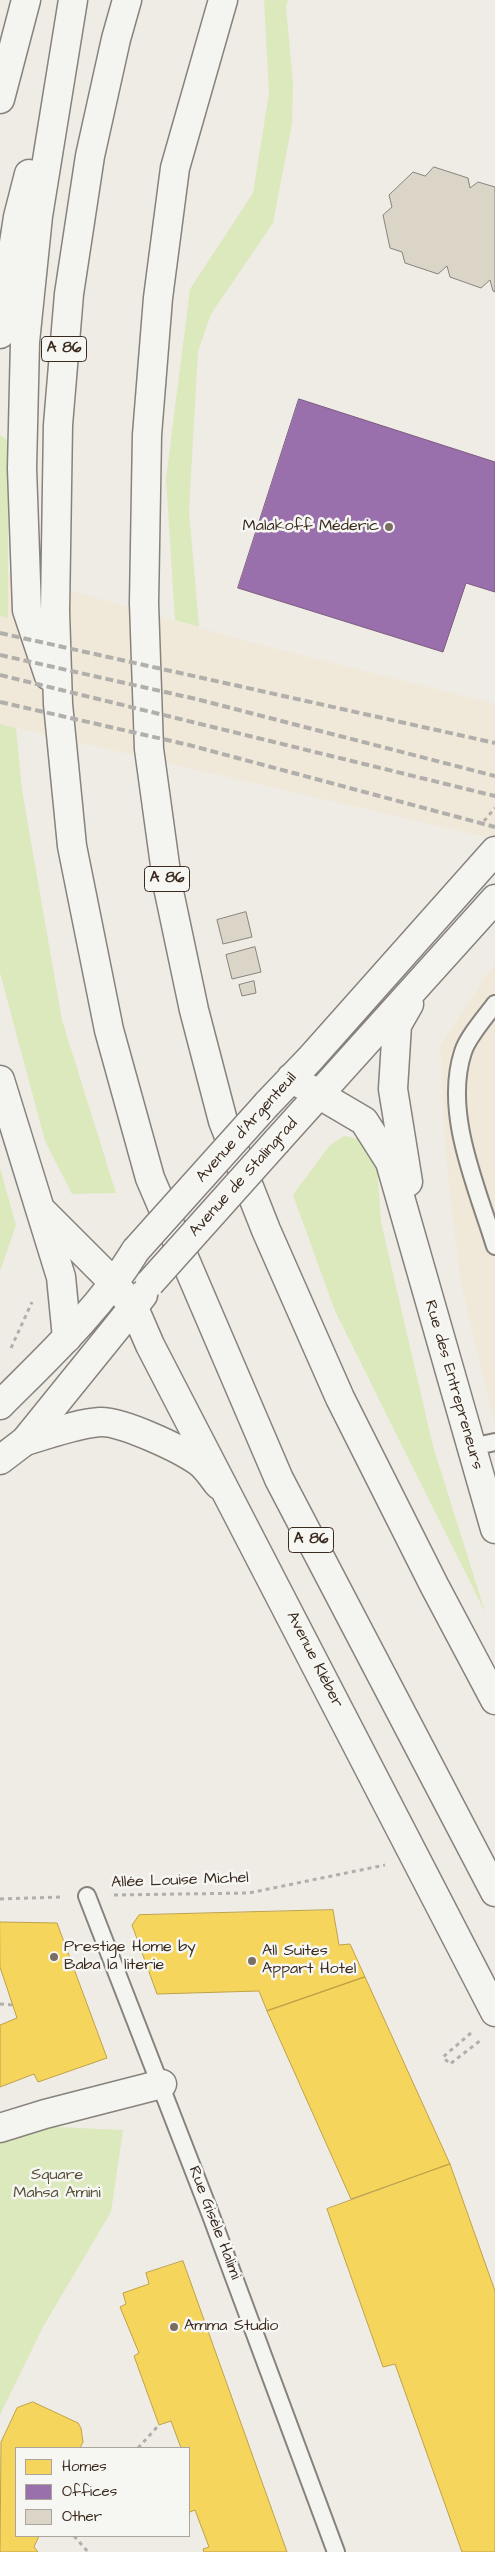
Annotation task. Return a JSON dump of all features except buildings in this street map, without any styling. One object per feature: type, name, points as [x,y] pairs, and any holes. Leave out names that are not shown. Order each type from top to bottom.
[{"type":"main road","points":[[0,99],[26,0]]},
{"type":"main road","points":[[0,334],[18,217],[73,0]]},
{"type":"main road","points":[[58,704],[27,610],[22,468],[25,342],[38,216],[73,0]]},
{"type":"main road","name":"A 86","points":[[127,0],[116,39],[90,156],[69,294],[58,426],[55,611],[58,704],[72,846],[109,1030],[150,1178],[279,1480],[495,1892]]},
{"type":"main road","name":"A 86","points":[[223,0],[175,168],[158,298],[147,435],[144,603],[149,749],[168,887],[194,1010],[223,1121],[266,1230],[345,1407],[434,1585],[495,1700]]},
{"type":"main road","name":"Avenue d'Argenteuil","points":[[0,1405],[67,1338],[116,1284],[136,1250],[495,851]]},
{"type":"main road","name":"Avenue de Stalingrad","points":[[0,1460],[25,1441],[134,1308],[150,1283],[495,899]]},
{"type":"main road","name":"Rue des Entrepreneurs","points":[[421,1270],[393,1088],[397,1025],[426,974]]},
{"type":"main road","name":"Rue des Entrepreneurs","points":[[291,1078],[364,1121],[390,1162],[421,1270],[483,1444],[495,1529]]},
{"type":"main road","points":[[0,1080],[61,1277],[67,1338]]},
{"type":"main road","name":"Avenue Kléber","points":[[42,1211],[116,1284],[134,1308],[150,1344],[233,1501],[495,2012]]},
{"type":"main road","points":[[25,1441],[75,1426],[100,1422],[116,1423],[163,1443],[200,1463],[233,1501]]},
{"type":"main road","points":[[0,2128],[45,2114],[162,2084]]},
{"type":"lane","points":[[495,1004],[463,1050],[457,1076],[458,1126],[495,1246]]},
{"type":"lane","name":"Rue Gisèle Halimi","points":[[87,1896],[162,2084],[336,2552]]},
{"type":"path","name":"Allée Louise Michel","points":[[0,1899],[249,1893],[393,1864],[418,1862]]},
{"type":"path","points":[[0,2004],[13,2005]]},
{"type":"path","points":[[473,2032],[443,2056],[450,2064],[483,2039]]},
{"type":"path","points":[[139,2447],[159,2425]]},
{"type":"path","points":[[75,2537],[88,2552]]},
{"type":"shaded area","points":[[0,570],[249,642],[495,704],[495,839],[0,724]]},
{"type":"shaded area","points":[[495,966],[495,1424],[461,1284],[446,1157],[440,1046],[488,973]]},
{"type":"green space","points":[[264,0],[288,0],[286,7],[293,84],[292,124],[273,223],[211,314],[198,351],[189,511],[199,627],[175,620],[166,479],[190,289],[253,193],[269,93]]},
{"type":"green space","points":[[0,435],[8,441],[8,618],[0,616]]},
{"type":"green space","points":[[0,724],[16,728],[22,790],[62,1020],[116,1193],[72,1194],[45,1141],[0,973]]},
{"type":"green space","points":[[344,1136],[363,1140],[377,1163],[381,1222],[433,1446],[485,1612],[335,1311],[293,1195],[329,1146]]},
{"type":"green space","points":[[0,1168],[16,1225],[0,1271]]},
{"type":"green space","name":"Square Mahsa Amini","points":[[34,2126],[123,2130],[111,2212],[43,2327],[0,2415],[0,2141]]},
{"type":"railway","points":[[0,633],[495,743]]},
{"type":"railway","points":[[0,655],[196,699],[495,776]]},
{"type":"railway","points":[[0,675],[495,796]]},
{"type":"railway","points":[[0,702],[189,745],[495,827]]},
{"type":"place","name":"Malakoff Méderic","points":[[389,527]]},
{"type":"place","name":"Prestige Home by Baba la literie","points":[[54,1957]]},
{"type":"place","name":"All Suites Appart Hotel","points":[[252,1961]]},
{"type":"place","name":"Amma Studio","points":[[174,2327]]}]
